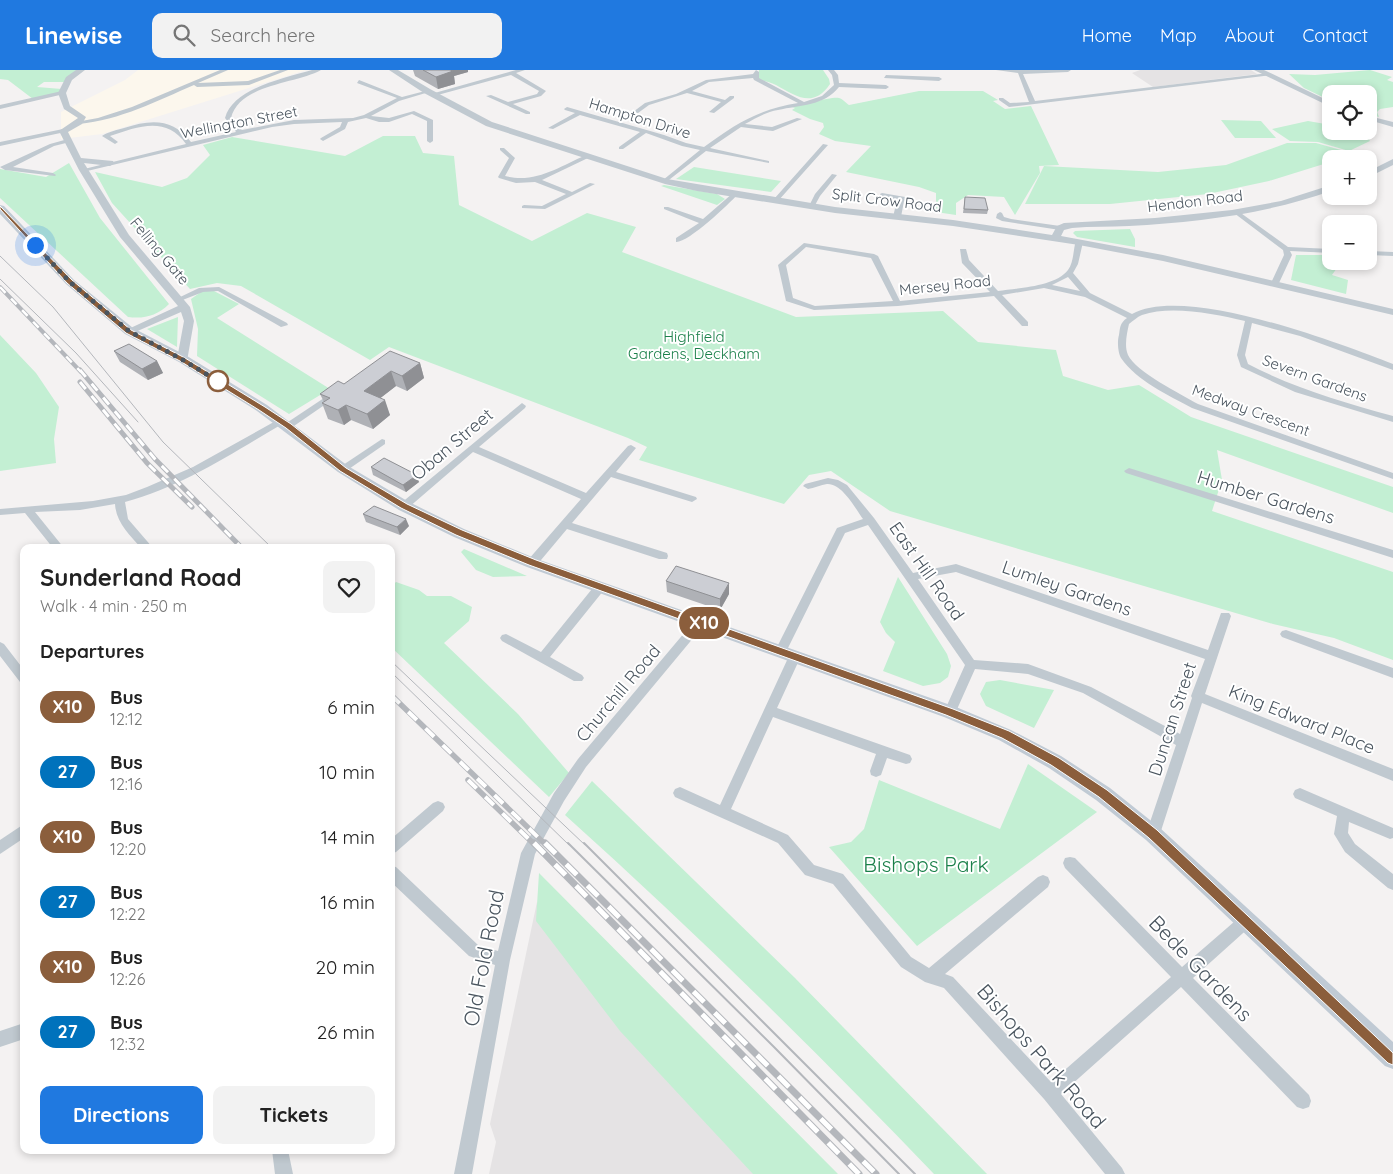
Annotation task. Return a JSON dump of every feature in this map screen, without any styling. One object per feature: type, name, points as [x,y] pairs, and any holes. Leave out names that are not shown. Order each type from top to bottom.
[{"type":"main road","points":[[0,208],[70,282],[129,331],[183,360],[285,424],[343,470],[404,506],[459,533],[532,563],[950,712],[1005,735],[1055,762],[1103,794],[1153,834],[1393,1058]]},
{"type":"street","points":[[79,122],[82,118],[81,115],[67,107],[62,93],[69,79],[81,70]]},
{"type":"street","points":[[0,144],[63,131],[79,122],[99,120],[191,85],[224,70]]},
{"type":"street","points":[[191,85],[249,83],[286,70]]},
{"type":"street","points":[[240,132],[228,118],[228,110],[236,101],[257,91],[318,70]]},
{"type":"street","name":"Split Crow Road","points":[[393,70],[489,124],[665,181],[812,206],[1079,242],[1164,258],[1393,312]]},
{"type":"street","points":[[500,70],[505,74]]},
{"type":"street","name":"Wellington Street","points":[[110,163],[290,120],[346,120],[366,116],[401,98],[522,70]]},
{"type":"street","points":[[665,181],[756,115],[822,98],[830,94],[837,85],[835,75],[830,70]]},
{"type":"street","points":[[837,85],[886,89],[884,70]]},
{"type":"street","points":[[999,70],[1020,72],[1068,70]]},
{"type":"street","points":[[1258,70],[1322,101]]},
{"type":"street","points":[[1000,99],[1010,105],[1033,103],[1280,76],[1278,70]]},
{"type":"street","points":[[508,104],[539,95],[543,91],[512,72]]},
{"type":"street","points":[[1020,72],[1033,103]]},
{"type":"street","points":[[636,112],[644,106],[714,80],[756,73],[756,80],[770,85],[802,103]]},
{"type":"street","points":[[886,77],[923,76],[939,79]]},
{"type":"street","points":[[360,82],[401,98]]},
{"type":"street","points":[[687,91],[726,102]]},
{"type":"street","points":[[0,107],[62,93]]},
{"type":"street","points":[[489,96],[528,113]]},
{"type":"street","points":[[712,112],[732,97]]},
{"type":"street","points":[[633,104],[644,106]]},
{"type":"street","name":"Hampton Drive","points":[[567,109],[706,150],[744,155],[767,162]]},
{"type":"street","points":[[366,116],[378,121],[393,120],[412,112],[430,120],[430,141]]},
{"type":"street","points":[[552,128],[579,113]]},
{"type":"street","points":[[777,128],[799,119]]},
{"type":"street","points":[[323,139],[344,128],[346,120]]},
{"type":"street","points":[[1377,120],[1393,126]]},
{"type":"street","points":[[115,142],[105,136],[145,124],[175,128],[185,125]]},
{"type":"street","points":[[740,125],[777,128],[784,132]]},
{"type":"street","points":[[175,128],[189,144]]},
{"type":"street","name":"Felling Gate","points":[[63,131],[81,165],[125,237],[182,303],[189,321],[183,360]]},
{"type":"street","points":[[621,148],[644,132]]},
{"type":"street","points":[[3,167],[52,145],[68,141]]},
{"type":"street","points":[[776,200],[825,145]]},
{"type":"street","points":[[502,150],[512,158],[501,177],[516,181],[536,180],[588,156]]},
{"type":"street","points":[[1377,170],[1393,162]]},
{"type":"street","points":[[81,165],[110,163]]},
{"type":"street","points":[[3,167],[53,175]]},
{"type":"street","points":[[812,206],[817,195],[834,175]]},
{"type":"street","points":[[536,180],[572,194]]},
{"type":"street","points":[[524,207],[543,208],[592,184]]},
{"type":"street","name":"Hendon Road","points":[[1000,214],[1000,218],[1010,222],[1060,228],[1070,224],[1188,219],[1267,207],[1322,192]]},
{"type":"street","points":[[679,240],[704,222],[735,194]]},
{"type":"street","points":[[882,195],[912,200]]},
{"type":"street","points":[[897,216],[900,198]]},
{"type":"street","points":[[666,208],[704,222]]},
{"type":"street","points":[[1236,212],[1286,249],[1322,251]]},
{"type":"street","points":[[1056,238],[1060,228]]},
{"type":"street","points":[[1079,242],[1069,273],[1087,295]]},
{"type":"street","name":"Mersey Road","points":[[898,304],[874,256],[804,244],[782,265],[789,299],[814,308],[898,304],[1045,286],[1069,273]]},
{"type":"street","points":[[1275,283],[1288,255],[1286,249]]},
{"type":"street","points":[[963,251],[965,261],[1025,324]]},
{"type":"street","points":[[1377,253],[1393,254]]},
{"type":"street","points":[[1045,286],[1087,295],[1133,318],[1140,313],[1162,309],[1185,309],[1213,312],[1249,320],[1338,345],[1393,367]]},
{"type":"street","points":[[129,331],[182,303],[202,290],[219,289],[284,325]]},
{"type":"street","name":"Medway Crescent","points":[[1133,318],[1125,323],[1122,339],[1124,356],[1141,374],[1166,390],[1195,406],[1393,476]]},
{"type":"street","name":"Severn Gardens","points":[[1249,320],[1241,355],[1244,365],[1265,377],[1350,407],[1393,419]]},
{"type":"street","points":[[0,512],[27,508],[106,503],[141,494],[285,424],[342,389]]},
{"type":"street","name":"Oban Street","points":[[404,506],[522,406]]},
{"type":"street","points":[[343,470],[382,442]]},
{"type":"street","points":[[472,448],[588,498]]},
{"type":"street","points":[[532,563],[630,448]]},
{"type":"street","name":"Humber Gardens","points":[[1129,471],[1393,554]]},
{"type":"street","points":[[609,473],[692,499]]},
{"type":"street","name":"East Hill Road","points":[[808,486],[828,481],[835,482],[844,487],[870,520],[971,664]]},
{"type":"street","points":[[120,499],[118,508],[122,519],[144,544]]},
{"type":"street","points":[[27,508],[56,544]]},
{"type":"street","points":[[723,812],[770,711],[788,654],[840,530],[870,520]]},
{"type":"street","points":[[565,524],[662,556]]},
{"type":"street","name":"Lumley Gardens","points":[[910,577],[956,568],[1211,656]]},
{"type":"street","points":[[543,658],[600,587]]},
{"type":"street","name":"Duncan Street","points":[[1153,834],[1224,616]]},
{"type":"street","name":"Churchill Road","points":[[582,763],[700,622]]},
{"type":"street","points":[[1286,634],[1393,673]]},
{"type":"street","points":[[506,638],[578,678]]},
{"type":"street","points":[[0,647],[20,674]]},
{"type":"street","points":[[950,712],[971,664],[1028,669],[1087,690],[1183,742]]},
{"type":"street","name":"King Edward Place","points":[[1198,696],[1393,775]]},
{"type":"street","points":[[770,711],[906,759]]},
{"type":"street","points":[[876,771],[883,751]]},
{"type":"street","name":"Old Fold Road","points":[[463,1174],[504,960],[528,853],[559,797],[582,763]]},
{"type":"street","name":"Bishops Park Road","points":[[680,793],[783,839],[810,870],[838,879],[906,962],[915,970],[948,982],[1050,1093],[1116,1174]]},
{"type":"street","points":[[1300,794],[1390,833]]},
{"type":"street","points":[[395,845],[438,807]]},
{"type":"street","points":[[1344,812],[1341,834],[1350,848],[1393,883]]},
{"type":"street","points":[[0,848],[20,833]]},
{"type":"street","name":"Bede Gardens","points":[[1070,863],[1303,1101]]},
{"type":"street","points":[[395,876],[474,951],[504,960]]},
{"type":"street","points":[[930,977],[1042,882]]},
{"type":"street","points":[[1050,1093],[1247,920]]},
{"type":"street","points":[[0,1039],[20,1032]]},
{"type":"street","points":[[281,1154],[284,1174]]},
{"type":"shaded area","points":[[138,70],[306,70],[102,134],[61,139],[61,112],[125,80]]},
{"type":"shaded area","points":[[1140,70],[1251,70],[1257,74],[1153,87],[1132,73]]},
{"type":"shaded area","points":[[537,902],[760,1174],[489,1174],[496,1142],[490,1124]]},
{"type":"green space","points":[[0,70],[80,70],[66,82],[44,82],[37,87],[62,89],[61,93],[33,99],[8,80],[0,79]]},
{"type":"green space","points":[[759,70],[823,70],[830,84],[824,92],[817,96],[804,98],[758,79]]},
{"type":"green space","points":[[1370,70],[1392,77],[1387,80],[1393,82],[1393,107],[1380,109],[1377,112],[1377,85],[1322,85],[1322,97],[1304,88],[1289,74],[1315,75]]},
{"type":"green space","points":[[919,91],[983,91],[998,100],[993,101],[1005,109],[1031,106],[1059,165],[1039,166],[1040,173],[1015,215],[1004,197],[968,195],[956,203],[956,215],[936,212],[936,193],[919,187],[846,172],[871,146],[835,141],[819,134],[824,127],[823,123],[792,110],[795,108],[792,107],[830,98],[840,99],[849,105]]},
{"type":"green space","points":[[1221,120],[1261,121],[1276,138],[1235,138]]},
{"type":"green space","points":[[1308,121],[1322,123],[1322,140],[1370,141],[1351,150],[1346,150],[1318,142],[1290,141],[1272,129]]},
{"type":"green space","name":"Highfield Gardens, Deckham","points":[[383,136],[415,136],[423,153],[454,156],[459,205],[532,241],[587,213],[636,227],[622,252],[796,317],[943,311],[978,342],[1056,350],[1063,376],[1108,390],[1139,385],[1191,417],[1393,487],[1393,513],[1217,450],[1222,480],[1212,511],[1393,572],[1393,660],[1334,638],[1273,624],[890,511],[831,471],[809,475],[784,504],[639,460],[647,447],[628,438],[389,347],[370,360],[241,286],[217,283],[190,289],[112,203],[95,172],[162,187],[187,178],[210,155],[203,145],[232,137],[345,156]]},
{"type":"green space","points":[[1287,143],[1316,143],[1341,150],[1322,150],[1322,165],[1269,181],[1208,194],[1110,204],[1025,204],[1044,166],[1158,172],[1226,165]]},
{"type":"green space","points":[[69,163],[100,218],[169,304],[155,314],[139,318],[128,317],[0,198],[0,169],[46,177]]},
{"type":"green space","points":[[694,167],[781,181],[771,192],[676,179]]},
{"type":"green space","points":[[661,186],[717,194],[725,199],[717,205]]},
{"type":"green space","points":[[1130,229],[1135,239],[1135,247],[1077,237],[1073,233],[1075,231]]},
{"type":"green space","points":[[1296,255],[1322,255],[1322,270],[1336,270],[1332,275],[1348,280],[1346,294],[1291,280]]},
{"type":"green space","points":[[212,290],[239,304],[217,318],[330,389],[289,414],[197,356],[198,329],[191,299],[201,292]]},
{"type":"green space","points":[[178,317],[177,347],[147,329]]},
{"type":"green space","points":[[0,335],[36,373],[59,407],[54,439],[56,463],[0,471]]},
{"type":"green space","points":[[464,549],[527,576],[493,577],[476,570],[461,552]]},
{"type":"green space","points":[[898,577],[947,654],[951,666],[948,677],[940,683],[923,686],[883,671],[895,642],[886,633],[880,622]]},
{"type":"green space","points":[[395,583],[419,590],[427,596],[451,596],[472,607],[469,621],[444,643],[518,714],[569,773],[549,797],[395,651]]},
{"type":"green space","points":[[1000,680],[1054,690],[1034,728],[986,706],[980,694],[986,682]]},
{"type":"green space","name":"Bishops Park","points":[[1028,764],[1097,812],[917,946],[829,847],[851,842],[864,829],[879,780],[1000,829]]},
{"type":"green space","points":[[592,781],[795,978],[987,1174],[934,1174],[752,991],[660,902],[565,815]]},
{"type":"green space","points":[[539,873],[838,1174],[753,1174],[620,1031],[536,921]]},
{"type":"building","points":[[423,70],[450,70],[453,71],[436,77]]},
{"type":"building","points":[[965,197],[985,198],[988,210],[964,209]]},
{"type":"building","points":[[129,344],[157,361],[142,369],[114,351]]},
{"type":"building","points":[[390,351],[420,363],[402,376],[391,371],[364,391],[385,400],[367,414],[346,405],[338,410],[322,403],[330,398],[320,394],[338,381],[344,384]]},
{"type":"building","points":[[384,458],[417,475],[403,485],[371,467]]},
{"type":"building","points":[[374,506],[406,519],[397,527],[363,514]]},
{"type":"building","points":[[676,566],[729,583],[720,599],[666,581]]},
{"type":"tram line","points":[[0,256],[53,307],[163,442],[268,544]]},
{"type":"tram line","points":[[0,279],[76,353],[138,422]]},
{"type":"tram line","points":[[395,665],[585,845]]},
{"type":"tram line","points":[[395,676],[569,845]]},
{"type":"tram line","points":[[568,843],[899,1174]]},
{"type":"tram line","points":[[584,843],[915,1174]]},
{"type":"railway","points":[[0,287],[81,372]]},
{"type":"railway","points":[[80,370],[155,459],[238,544]]},
{"type":"railway","points":[[80,382],[147,463],[192,507]]},
{"type":"railway","points":[[395,699],[546,845]]},
{"type":"railway","points":[[468,780],[535,845]]},
{"type":"railway","points":[[534,843],[859,1174]]},
{"type":"railway","points":[[545,843],[876,1174]]},
{"type":"bus line","name":"X10","points":[[0,208],[70,282],[129,331],[183,360],[262,408],[288,426],[343,470],[404,506],[459,533],[532,563],[950,712],[1005,735],[1055,762],[1103,794],[1153,834],[1393,1058]]},
{"type":"route","points":[[35,245],[70,282],[129,331],[218,381]]}]
